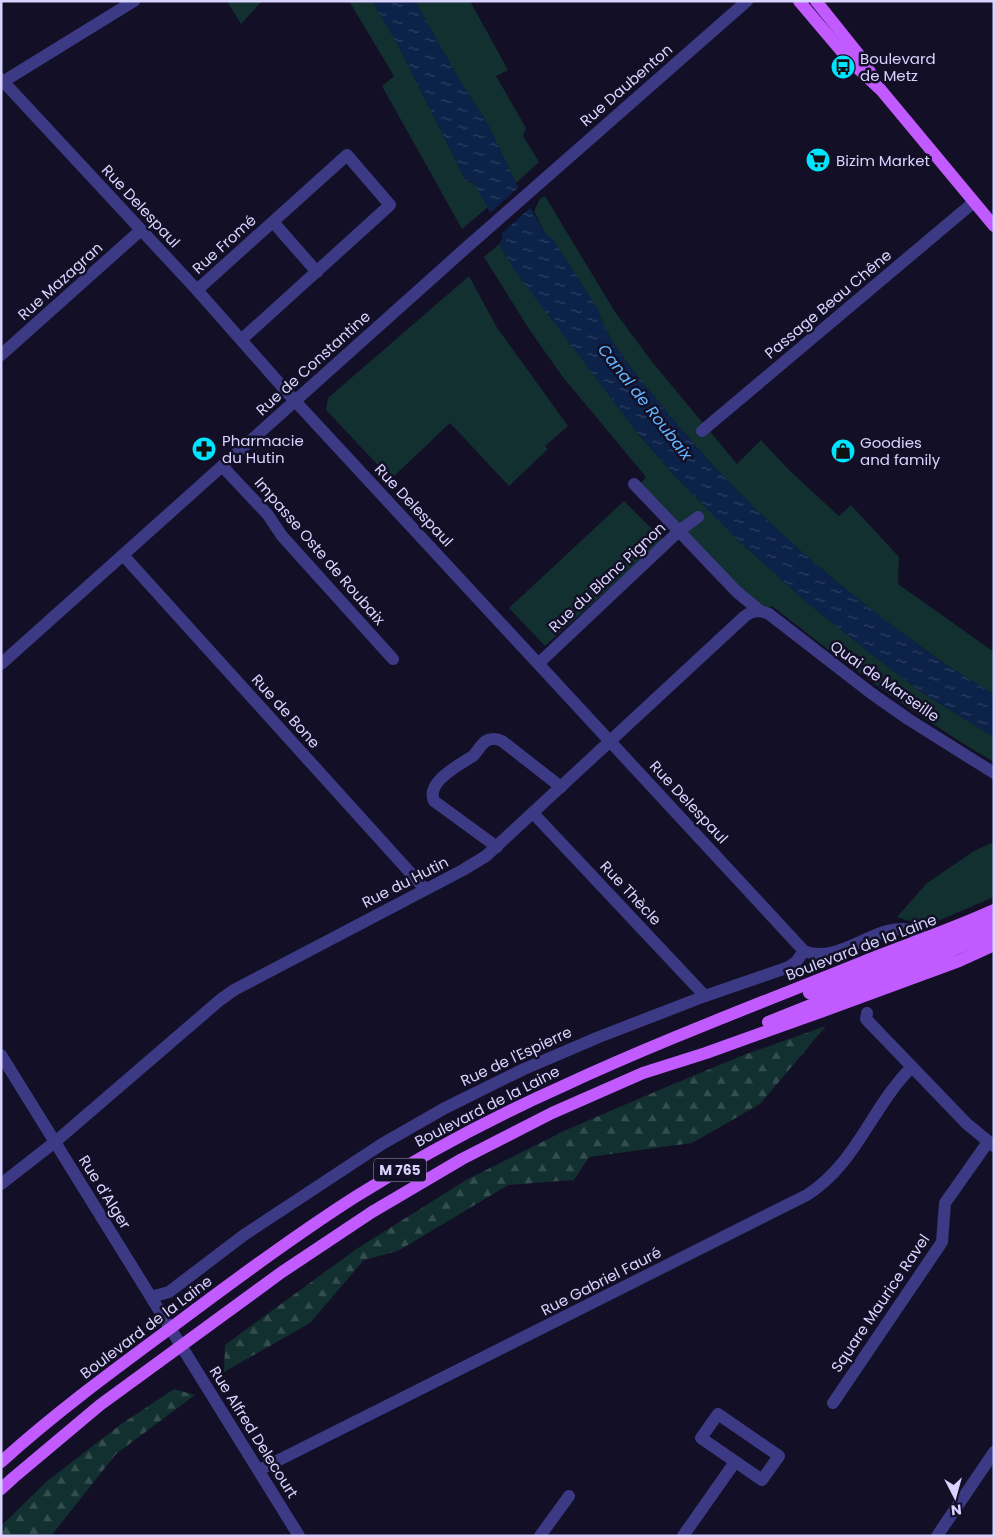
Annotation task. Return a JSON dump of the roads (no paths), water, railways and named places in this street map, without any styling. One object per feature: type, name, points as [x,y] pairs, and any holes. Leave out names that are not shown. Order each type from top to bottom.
[{"type":"main road","points":[[799,1],[849,60],[881,90],[994,226]]},
{"type":"main road","points":[[816,1],[860,56],[881,90]]},
{"type":"main road","name":"Boulevard de la Laine","points":[[1,1462],[75,1400],[170,1328],[318,1222],[355,1197],[420,1158],[522,1105],[650,1047],[862,962],[926,939],[994,910]]},
{"type":"main road","points":[[650,1047],[698,1033],[851,978],[937,946],[994,921]]},
{"type":"main road","points":[[643,1073],[698,1049],[868,982],[933,959],[994,933]]},
{"type":"main road","name":"M 765","points":[[1,1489],[75,1425],[326,1242],[404,1192],[462,1159],[552,1113],[643,1073],[706,1053],[823,1011],[959,961],[994,946]]},
{"type":"street","points":[[2,81],[134,1]]},
{"type":"street","name":"Rue Daubenton","points":[[490,227],[747,1]]},
{"type":"street","name":"Rue Delespaul","points":[[2,81],[197,290],[295,400],[804,951]]},
{"type":"street","name":"Rue Fromé","points":[[197,290],[347,156],[390,205],[241,340]]},
{"type":"street","name":"Passage Beau Chêne","points":[[702,431],[974,202]]},
{"type":"street","name":"Rue Fromé","points":[[273,222],[317,272]]},
{"type":"street","name":"Rue de Constantine","points":[[1,664],[490,227]]},
{"type":"street","name":"Rue Mazagran","points":[[1,355],[141,230]]},
{"type":"street","name":"Impasse Oste de Roubaix","points":[[222,466],[268,515],[282,536],[393,659]]},
{"type":"street","name":"Quai de Marseille","points":[[634,484],[737,592],[760,611],[776,619],[833,665],[886,703],[994,773]]},
{"type":"street","name":"Rue du Blanc Pignon","points":[[539,663],[679,531],[698,517]]},
{"type":"street","name":"Rue de Bone","points":[[123,555],[425,889]]},
{"type":"street","name":"Rue du Hutin","points":[[1,1184],[55,1142],[212,1006],[234,990],[476,863],[612,741],[745,616],[752,612],[760,611]]},
{"type":"street","points":[[497,846],[434,801],[433,792],[446,773],[471,757],[486,741],[496,739],[502,741],[561,787]]},
{"type":"street","name":"Rue Thècle","points":[[533,813],[705,996]]},
{"type":"street","points":[[804,951],[820,955],[830,954],[896,930],[913,931],[926,939]]},
{"type":"street","name":"Rue de l'Espierre","points":[[151,1297],[169,1292],[244,1235],[382,1144],[428,1117],[563,1052],[705,996],[789,967],[796,962],[804,951]]},
{"type":"street","points":[[867,1013],[866,1020],[967,1124],[991,1144]]},
{"type":"street","name":"Rue d'Alger","points":[[1,1055],[181,1346]]},
{"type":"street","name":"Rue Gabriel Fauré","points":[[259,1470],[807,1196],[820,1187],[841,1166],[900,1080],[912,1067]]},
{"type":"street","name":"Square Maurice Ravel","points":[[833,1403],[942,1242],[945,1203],[991,1144]]},
{"type":"street","name":"Rue Alfred Delecourt","points":[[181,1346],[298,1536]]},
{"type":"street","points":[[718,1414],[779,1456],[762,1480],[735,1462],[701,1438],[718,1414]]},
{"type":"street","points":[[941,1533],[994,1452]]},
{"type":"street","points":[[683,1536],[735,1462]]},
{"type":"street","points":[[540,1536],[568,1496]]},
{"type":"water","name":"Canal de Roubaix","points":[[372,1],[415,1],[458,78],[486,121],[516,183],[546,235],[552,238],[598,310],[615,345],[641,381],[688,437],[751,505],[820,568],[892,626],[938,659],[994,694],[994,737],[921,692],[804,600],[740,542],[676,477],[639,435],[515,271],[499,244],[502,240],[502,234],[474,183],[466,181],[396,41]]},
{"type":"place","name":"Boulevard de Metz","points":[[843,67]]},
{"type":"place","name":"Bizim Market","points":[[818,160]]},
{"type":"place","name":"Pharmacie du Hutin","points":[[204,449]]},
{"type":"place","name":"Goodies and family","points":[[843,451]]}]
